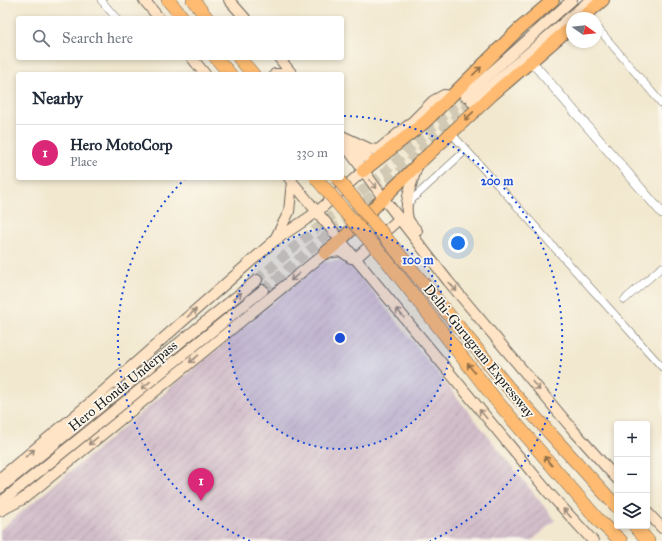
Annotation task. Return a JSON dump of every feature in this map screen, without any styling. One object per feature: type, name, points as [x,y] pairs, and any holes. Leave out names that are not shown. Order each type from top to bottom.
[{"type":"highway","points":[[168,0],[181,16]]},
{"type":"highway","points":[[193,0],[205,16]]},
{"type":"highway","points":[[364,171],[425,122],[518,30],[553,0]]},
{"type":"highway","points":[[591,12],[603,0]]},
{"type":"highway","points":[[325,252],[340,241],[418,164],[493,94],[566,31]]},
{"type":"highway","points":[[218,60],[228,72]]},
{"type":"highway","points":[[242,60],[250,72]]},
{"type":"highway","name":"Delhi-Gurugram Expressway","points":[[318,180],[387,261],[495,399],[600,522],[621,541]]},
{"type":"highway","name":"Delhi-Gurugram Expressway","points":[[339,180],[507,386],[614,504]]},
{"type":"highway","points":[[638,529],[648,541]]},
{"type":"main road","points":[[144,0],[157,16]]},
{"type":"main road","points":[[229,0],[243,16]]},
{"type":"main road","points":[[572,0],[469,99],[590,0]]},
{"type":"main road","points":[[194,60],[203,72]]},
{"type":"main road","points":[[281,60],[290,72]]},
{"type":"main road","points":[[344,137],[370,149],[378,150],[410,124],[433,101],[444,95],[451,96]]},
{"type":"main road","points":[[345,145],[375,162]]},
{"type":"main road","points":[[345,145],[399,219],[439,269],[574,431],[614,476]]},
{"type":"main road","points":[[418,164],[407,204],[407,213],[410,224],[435,255],[439,269]]},
{"type":"main road","points":[[0,478],[91,402],[274,241],[317,212],[364,171]]},
{"type":"main road","points":[[291,180],[549,494],[594,541]]},
{"type":"main road","points":[[274,241],[289,212],[291,180]]},
{"type":"main road","points":[[358,262],[399,219]]},
{"type":"main road","points":[[0,511],[23,499],[325,252],[341,251],[358,262]]},
{"type":"main road","name":"Hero Honda Underpass","points":[[0,488],[257,280]]},
{"type":"main road","name":"Hero Honda Underpass","points":[[0,503],[263,290]]},
{"type":"main road","points":[[650,515],[662,528]]},
{"type":"street","points":[[101,0],[114,16]]},
{"type":"street","points":[[602,33],[662,104]]},
{"type":"street","points":[[531,61],[662,213]]},
{"type":"street","points":[[451,133],[662,367]]},
{"type":"street","points":[[407,204],[466,150]]},
{"type":"street","points":[[624,300],[662,267]]},
{"type":"shaded area","points":[[339,261],[353,267],[555,520],[532,541],[0,541],[0,530],[322,262]]},
{"type":"tunnel","points":[[257,280],[387,170],[465,96]]},
{"type":"tunnel","points":[[263,290],[395,176],[472,102]]},
{"type":"place","name":"Hero MotoCorp","points":[[201,501]]}]
